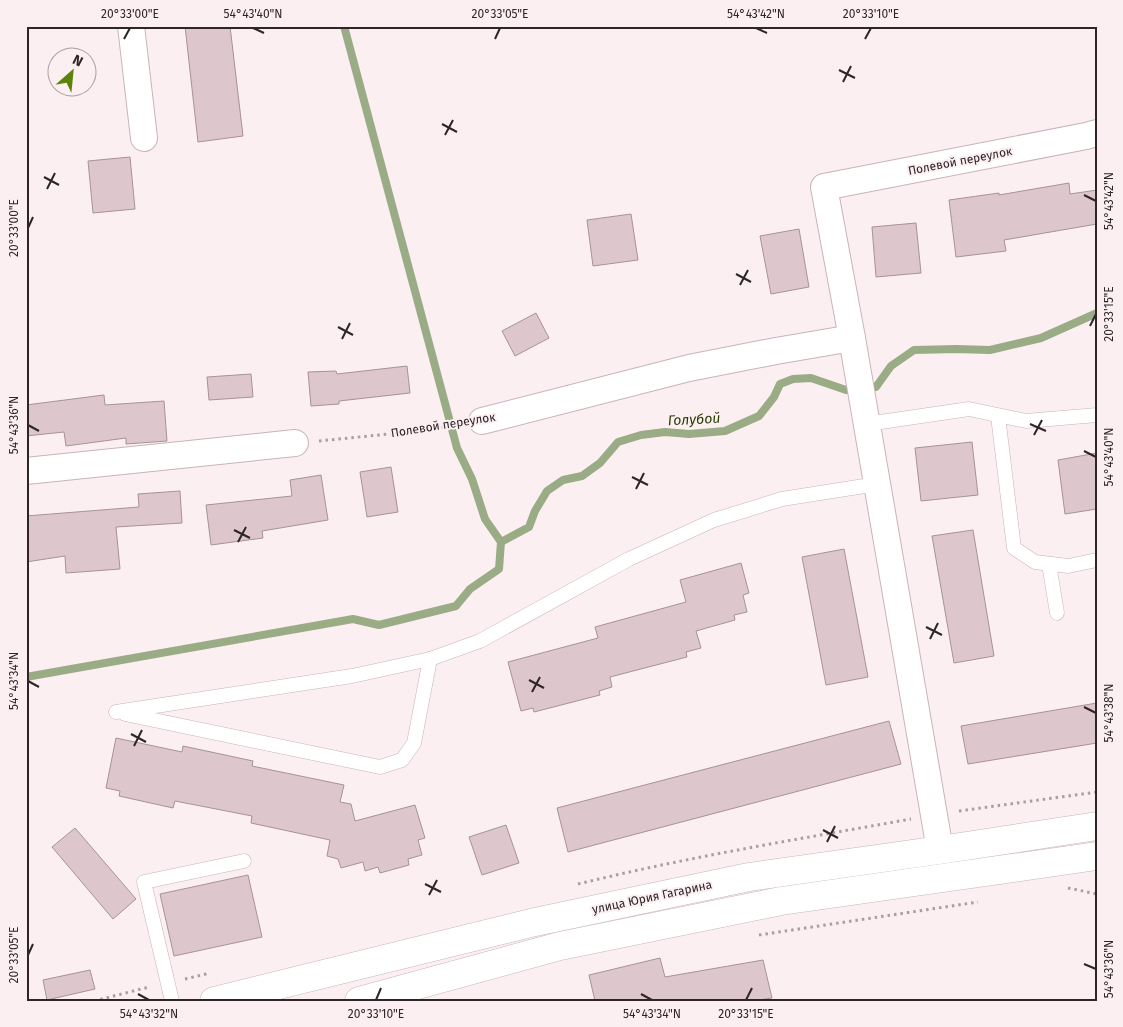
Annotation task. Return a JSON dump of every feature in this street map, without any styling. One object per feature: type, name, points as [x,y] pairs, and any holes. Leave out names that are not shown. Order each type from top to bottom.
[{"type":"main road","name":"улица Юрия Гагарина","points":[[214,1001],[535,922],[748,877],[1097,826]]},
{"type":"main road","points":[[359,1001],[560,946],[780,901],[1097,856]]},
{"type":"street","points":[[131,26],[144,138]]},
{"type":"street","name":"Полевой переулок","points":[[482,421],[689,368],[852,338],[824,187],[1097,133]]},
{"type":"street","points":[[852,338],[940,850]]},
{"type":"street","points":[[26,471],[295,443]]},
{"type":"lane","points":[[866,418],[969,409],[1026,421],[1097,415]]},
{"type":"lane","points":[[998,416],[1014,548],[1035,562],[1068,566],[1097,560]]},
{"type":"lane","points":[[430,659],[414,744],[402,760],[380,768],[116,712],[352,676],[430,659],[480,641],[629,559],[714,520],[782,499],[877,484]]},
{"type":"lane","points":[[1049,564],[1057,613]]},
{"type":"lane","points":[[172,1001],[144,882],[244,861]]},
{"type":"path","name":"Полевой переулок","points":[[295,443],[419,431],[482,421]]},
{"type":"path","points":[[1059,889],[1068,888],[1097,894]]},
{"type":"path","points":[[758,935],[981,901]]},
{"type":"building","points":[[185,26],[230,26],[243,136],[198,142]]},
{"type":"building","points":[[130,157],[135,209],[93,213],[88,161]]},
{"type":"building","points":[[1069,183],[1070,194],[1097,190],[1097,224],[1004,240],[1006,251],[956,257],[949,200],[999,193],[999,195]]},
{"type":"building","points":[[631,214],[638,260],[593,266],[587,220]]},
{"type":"building","points":[[916,223],[921,273],[876,277],[872,227]]},
{"type":"building","points":[[799,229],[809,287],[771,294],[760,236]]},
{"type":"building","points":[[536,313],[549,338],[515,356],[502,331]]},
{"type":"building","points":[[407,366],[410,393],[339,401],[339,404],[311,406],[308,372],[336,371],[337,374]]},
{"type":"building","points":[[251,374],[253,397],[209,400],[207,377]]},
{"type":"building","points":[[104,395],[105,405],[164,401],[167,441],[126,444],[126,438],[66,446],[64,432],[26,436],[26,405]]},
{"type":"building","points":[[972,442],[978,495],[921,501],[915,448]]},
{"type":"building","points":[[1097,453],[1097,509],[1065,514],[1058,460]]},
{"type":"building","points":[[391,467],[398,512],[367,517],[360,472]]},
{"type":"building","points":[[321,475],[328,520],[262,531],[263,538],[211,545],[206,505],[292,496],[290,480]]},
{"type":"building","points":[[180,491],[182,523],[116,527],[120,569],[66,573],[65,556],[26,562],[26,516],[139,507],[138,494]]},
{"type":"building","points":[[973,530],[994,656],[954,663],[932,536]]},
{"type":"building","points":[[844,549],[868,677],[826,685],[802,557]]},
{"type":"building","points":[[741,563],[749,593],[743,595],[747,612],[734,615],[735,620],[696,631],[701,648],[686,652],[687,657],[610,677],[612,687],[599,691],[600,695],[534,712],[533,708],[521,711],[508,662],[598,638],[595,627],[686,602],[680,580]]},
{"type":"building","points":[[1097,703],[1097,743],[968,764],[961,726]]},
{"type":"building","points":[[889,721],[901,764],[568,852],[557,808]]},
{"type":"building","points":[[116,738],[182,752],[183,746],[253,761],[252,766],[344,785],[340,802],[351,804],[355,821],[415,805],[425,838],[418,840],[422,855],[408,859],[409,865],[380,873],[378,867],[365,871],[363,862],[341,868],[338,859],[327,856],[330,840],[251,823],[252,816],[175,801],[173,808],[119,796],[120,791],[106,788]]},
{"type":"building","points":[[506,825],[519,863],[482,875],[469,837]]},
{"type":"building","points":[[75,828],[136,899],[113,919],[52,847]]},
{"type":"building","points":[[248,875],[262,937],[174,956],[160,894]]},
{"type":"building","points":[[660,958],[665,977],[763,960],[772,998],[752,1001],[595,1001],[589,975]]},
{"type":"building","points":[[90,970],[95,989],[47,1000],[43,980]]},
{"type":"waterway","points":[[26,677],[353,619],[379,625],[456,606],[470,589],[499,569],[501,542],[485,519],[472,479],[457,448],[344,26]]},
{"type":"waterway","name":"Голубой","points":[[501,542],[529,527],[535,511],[547,491],[563,480],[582,476],[600,463],[618,442],[641,435],[665,432],[689,434],[725,431],[759,416],[774,397],[780,384],[793,379],[811,378],[846,390],[876,387],[891,366],[914,350],[990,350],[1041,338],[1097,313]]}]
